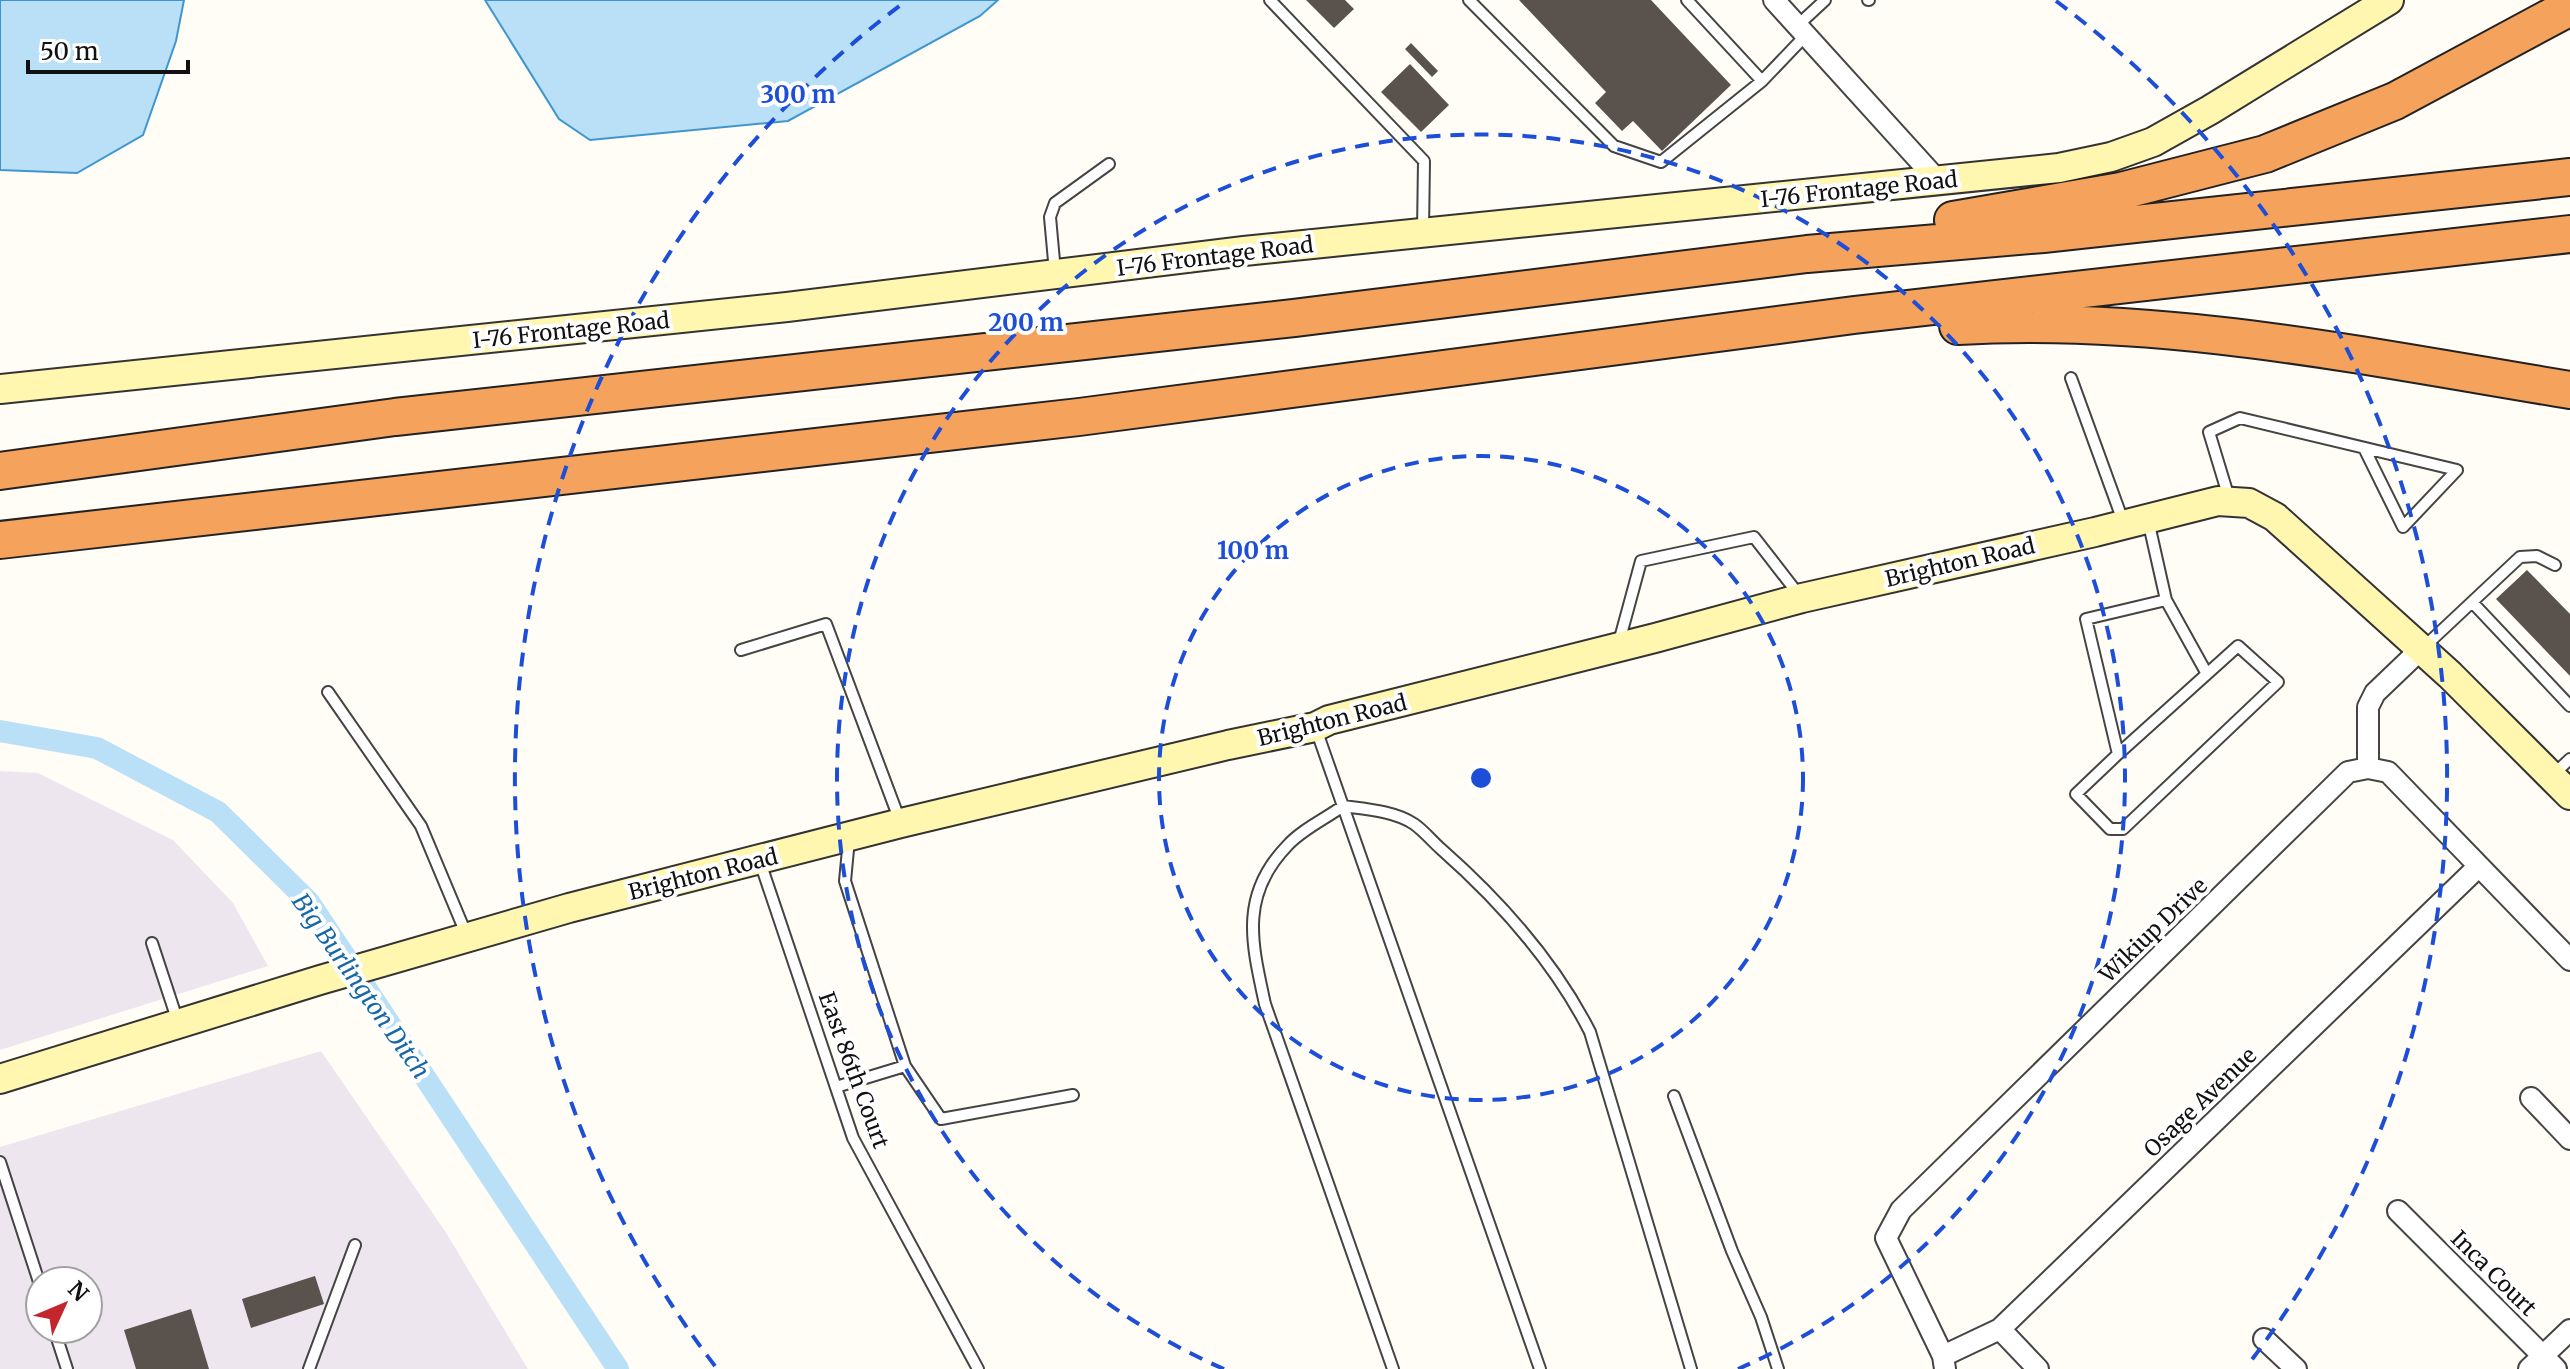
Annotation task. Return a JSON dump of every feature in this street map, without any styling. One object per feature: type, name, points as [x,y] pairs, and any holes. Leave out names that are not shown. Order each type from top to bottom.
[{"type":"highway","points":[[1807,254],[1897,226],[2083,199],[2265,154],[2395,101],[2570,7]]},
{"type":"highway","points":[[0,471],[395,417],[1294,318],[1807,254],[2043,234],[2570,177]]},
{"type":"highway","points":[[0,540],[1079,417],[1869,313],[2570,234]]},
{"type":"highway","points":[[1718,334],[1792,343],[1917,328],[1996,323],[2135,327],[2299,347],[2570,390]]},
{"type":"street","points":[[1774,0],[1939,182]]},
{"type":"street","name":"I-76 Frontage Road","points":[[0,389],[771,309],[1423,233],[2059,168],[2111,157],[2153,142],[2389,0]]},
{"type":"street","name":"Brighton Road","points":[[0,1079],[320,980],[569,908],[901,823],[1315,727],[1329,720],[1618,648],[1802,598],[2230,500],[2258,505],[2275,517],[2564,777]]},
{"type":"street","points":[[2421,649],[2375,693],[2368,707],[2368,768],[2388,772],[2570,960]]},
{"type":"street","name":"Wikiup Drive","points":[[1944,1362],[1886,1238],[1901,1210],[2348,772],[2368,768]]},
{"type":"street","name":"Osage Avenue","points":[[1944,1362],[2000,1329],[2479,866]]},
{"type":"street","points":[[2531,1098],[2570,1139]]},
{"type":"street","name":"Inca Court","points":[[2398,1211],[2543,1365]]},
{"type":"street","points":[[2000,1329],[2038,1369]]},
{"type":"street","points":[[2543,1365],[2570,1330]]},
{"type":"street","points":[[2264,1339],[2296,1369]]},
{"type":"lane","points":[[1270,0],[1424,161],[1423,233]]},
{"type":"lane","points":[[1469,0],[1614,146],[1661,162],[1762,81],[1825,0]]},
{"type":"lane","points":[[1687,0],[1762,81]]},
{"type":"lane","points":[[1055,274],[1050,217],[1055,203],[1109,164]]},
{"type":"lane","points":[[2071,378],[2136,521],[2166,600],[2207,674]]},
{"type":"lane","points":[[2230,500],[2209,432],[2240,418],[2457,470],[2403,527],[2364,448]]},
{"type":"lane","points":[[1618,648],[1641,561],[1754,537],[1802,598]]},
{"type":"lane","points":[[2421,649],[2520,557],[2537,556],[2555,565]]},
{"type":"lane","points":[[2118,754],[2086,619],[2166,600]]},
{"type":"lane","points":[[2472,602],[2570,706]]},
{"type":"lane","points":[[741,650],[826,624],[901,823]]},
{"type":"lane","points":[[2238,646],[2278,682],[2123,829],[2110,829],[2076,794],[2118,754],[2238,646]]},
{"type":"lane","points":[[328,692],[421,826],[468,938]]},
{"type":"lane","points":[[1315,727],[1540,1369]]},
{"type":"lane","points":[[1393,1369],[1265,1004],[1253,948],[1251,914],[1259,885],[1287,845],[1343,806],[1371,809],[1413,823],[1463,869],[1555,971],[1590,1032],[1691,1369]]},
{"type":"lane","points":[[849,837],[845,881],[905,1066],[941,1119],[1073,1095]]},
{"type":"lane","name":"East 86th Court","points":[[760,860],[853,1138],[978,1369]]},
{"type":"lane","points":[[152,943],[179,1024]]},
{"type":"lane","points":[[836,1087],[905,1066]]},
{"type":"lane","points":[[1674,1096],[1732,1251],[1761,1317],[1778,1369]]},
{"type":"lane","points":[[0,1162],[33,1265]]},
{"type":"lane","points":[[309,1369],[355,1245]]},
{"type":"lane","points":[[59,1345],[67,1369]]},
{"type":"shaded area","points":[[0,771],[38,773],[173,840],[233,903],[268,966],[0,1050]]},
{"type":"shaded area","points":[[321,1051],[445,1231],[528,1369],[0,1369],[0,1147]]},
{"type":"water","points":[[0,0],[184,0],[176,41],[143,135],[77,173],[0,170]]},
{"type":"water","points":[[485,0],[998,0],[980,16],[788,121],[590,140],[559,119]]},
{"type":"building","points":[[1306,0],[1345,0],[1354,9],[1334,28]]},
{"type":"building","points":[[1519,0],[1651,0],[1731,85],[1662,151],[1633,121],[1622,131],[1595,103],[1606,92]]},
{"type":"building","points":[[1411,43],[1438,71],[1432,77],[1405,49]]},
{"type":"building","points":[[1410,64],[1449,105],[1421,132],[1381,92]]},
{"type":"building","points":[[2527,570],[2570,614],[2570,676],[2496,599]]},
{"type":"building","points":[[315,1276],[324,1304],[251,1328],[242,1299]]},
{"type":"building","points":[[191,1309],[209,1369],[136,1369],[124,1330]]},
{"type":"waterway","name":"Big Burlington Ditch","points":[[0,731],[97,748],[218,812],[309,902],[618,1369]]}]
